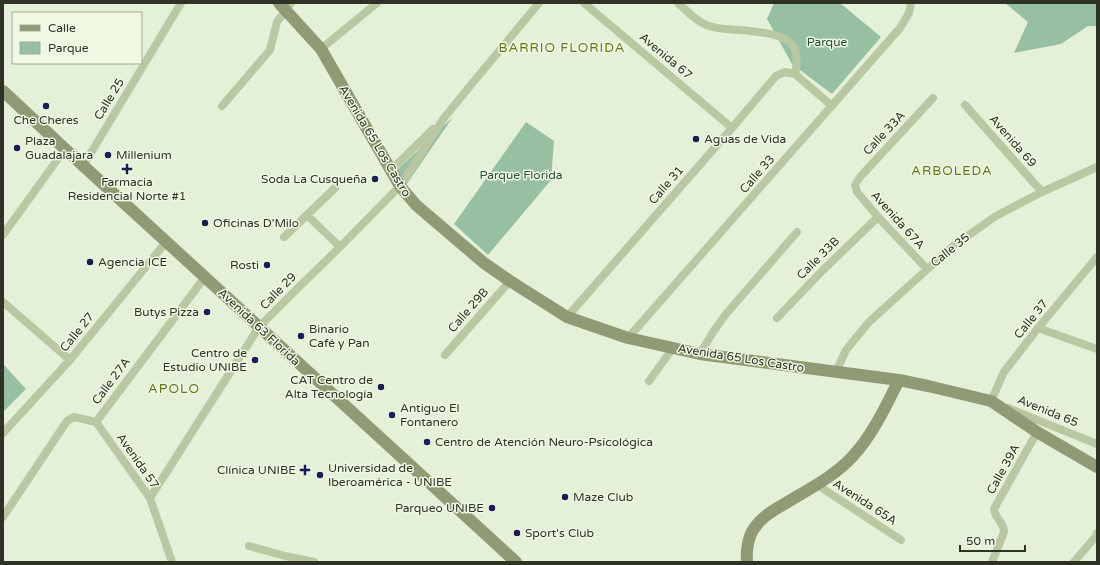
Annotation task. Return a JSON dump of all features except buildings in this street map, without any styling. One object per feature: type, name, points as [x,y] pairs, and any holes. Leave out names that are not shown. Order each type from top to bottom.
[{"type":"main road","name":"Avenida 65 Los Castro","points":[[285,5],[320,50],[400,186],[416,205],[484,263],[568,317],[628,338],[700,354],[898,380],[991,401]]},
{"type":"main road","name":"Avenida 63 Florida","points":[[3,91],[516,562]]},
{"type":"main road","points":[[747,562],[747,550],[750,536],[756,526],[767,515],[834,473],[853,456],[870,435],[898,380]]},
{"type":"main road","points":[[991,401],[1037,432],[1097,467]]},
{"type":"street","name":"Calle 25","points":[[83,166],[181,3]]},
{"type":"street","points":[[320,50],[377,3]]},
{"type":"street","name":"Calle 29","points":[[150,498],[259,327],[400,186],[444,118],[539,3]]},
{"type":"street","name":"Avenida 67","points":[[584,3],[732,128]]},
{"type":"street","points":[[678,3],[703,24],[714,28],[773,34],[787,40],[795,49],[797,54],[795,74],[832,106]]},
{"type":"street","name":"Calle 33","points":[[628,338],[900,28],[909,13],[911,3]]},
{"type":"street","points":[[222,106],[270,50],[277,22],[285,5]]},
{"type":"street","name":"Calle 31","points":[[568,317],[776,76],[785,72],[795,74]]},
{"type":"street","name":"Calle 33A","points":[[855,185],[933,98]]},
{"type":"street","name":"Avenida 69","points":[[965,105],[1042,192]]},
{"type":"street","name":"Calle 29","points":[[391,170],[444,118]]},
{"type":"street","points":[[3,235],[65,149]]},
{"type":"street","name":"Calle 35","points":[[836,372],[846,350],[869,322],[952,246],[996,216],[1097,166]]},
{"type":"street","name":"Avenida 67A","points":[[855,185],[857,192],[878,217],[927,269]]},
{"type":"street","points":[[284,236],[335,188]]},
{"type":"street","points":[[307,215],[340,247]]},
{"type":"street","name":"Calle 33B","points":[[777,318],[822,271],[878,217]]},
{"type":"street","points":[[700,354],[726,314],[797,232]]},
{"type":"street","name":"Calle 27","points":[[3,433],[70,360],[166,242]]},
{"type":"street","name":"Calle 37","points":[[991,401],[1004,372],[1038,328],[1097,257]]},
{"type":"street","name":"Calle 27A","points":[[3,517],[67,421],[74,417],[96,422],[205,277]]},
{"type":"street","name":"Calle 29B","points":[[445,355],[510,281]]},
{"type":"street","points":[[3,302],[70,360]]},
{"type":"street","points":[[1038,328],[1097,349]]},
{"type":"street","points":[[649,381],[673,348]]},
{"type":"street","name":"Avenida 65","points":[[991,401],[1097,444]]},
{"type":"street","name":"Avenida 57","points":[[96,422],[150,498],[172,562]]},
{"type":"street","name":"Calle 39A","points":[[992,562],[1004,532],[1004,527],[995,514],[994,509],[1037,432]]},
{"type":"street","name":"Avenida 65A","points":[[816,484],[901,540]]},
{"type":"street","points":[[1074,562],[1097,533]]},
{"type":"street","points":[[249,546],[284,559],[314,562]]},
{"type":"green space","name":"Parque","points":[[774,3],[840,3],[881,37],[832,94],[792,64],[767,19]]},
{"type":"green space","points":[[1005,3],[1097,3],[1097,26],[1088,26],[1061,44],[1014,53],[1028,22]]},
{"type":"green space","points":[[453,117],[406,185],[397,170]]},
{"type":"green space","name":"Parque Florida","points":[[526,122],[554,141],[551,180],[488,255],[454,224]]},
{"type":"green space","points":[[3,364],[26,389],[3,412]]},
{"type":"place","name":"Che Cheres","points":[[46,106]]},
{"type":"place","name":"Aguas de Vida","points":[[696,139]]},
{"type":"place","name":"Plaza Guadalajara","points":[[17,148]]},
{"type":"place","name":"Millenium","points":[[108,155]]},
{"type":"place","name":"Farmacia Residencial Norte #1","points":[[127,169]]},
{"type":"place","name":"Soda La Cusqueña","points":[[375,179]]},
{"type":"place","name":"Oficinas D'Milo","points":[[205,223]]},
{"type":"place","name":"Agencia ICE","points":[[90,262]]},
{"type":"place","name":"Rosti","points":[[267,265]]},
{"type":"place","name":"Butys Pizza","points":[[207,312]]},
{"type":"place","name":"Binario Café y Pan","points":[[301,336]]},
{"type":"place","name":"Centro de Estudio UNIBE","points":[[255,360]]},
{"type":"place","name":"CAT Centro de Alta Tecnología","points":[[381,387]]},
{"type":"place","name":"Antiguo El Fontanero","points":[[392,415]]},
{"type":"place","name":"Centro de Atención Neuro-Psicológica","points":[[427,442]]},
{"type":"place","name":"Clínica UNIBE","points":[[305,470]]},
{"type":"place","name":"Universidad de Iberoamérica - UNIBE","points":[[320,475]]},
{"type":"place","name":"Maze Club","points":[[565,497]]},
{"type":"place","name":"Parqueo UNIBE","points":[[492,508]]},
{"type":"place","name":"Sport's Club","points":[[517,533]]},
{"type":"district","name":"BARRIO FLORIDA","points":[[562,47]]},
{"type":"district","name":"ARBOLEDA","points":[[952,170]]},
{"type":"district","name":"APOLO","points":[[174,388]]}]
